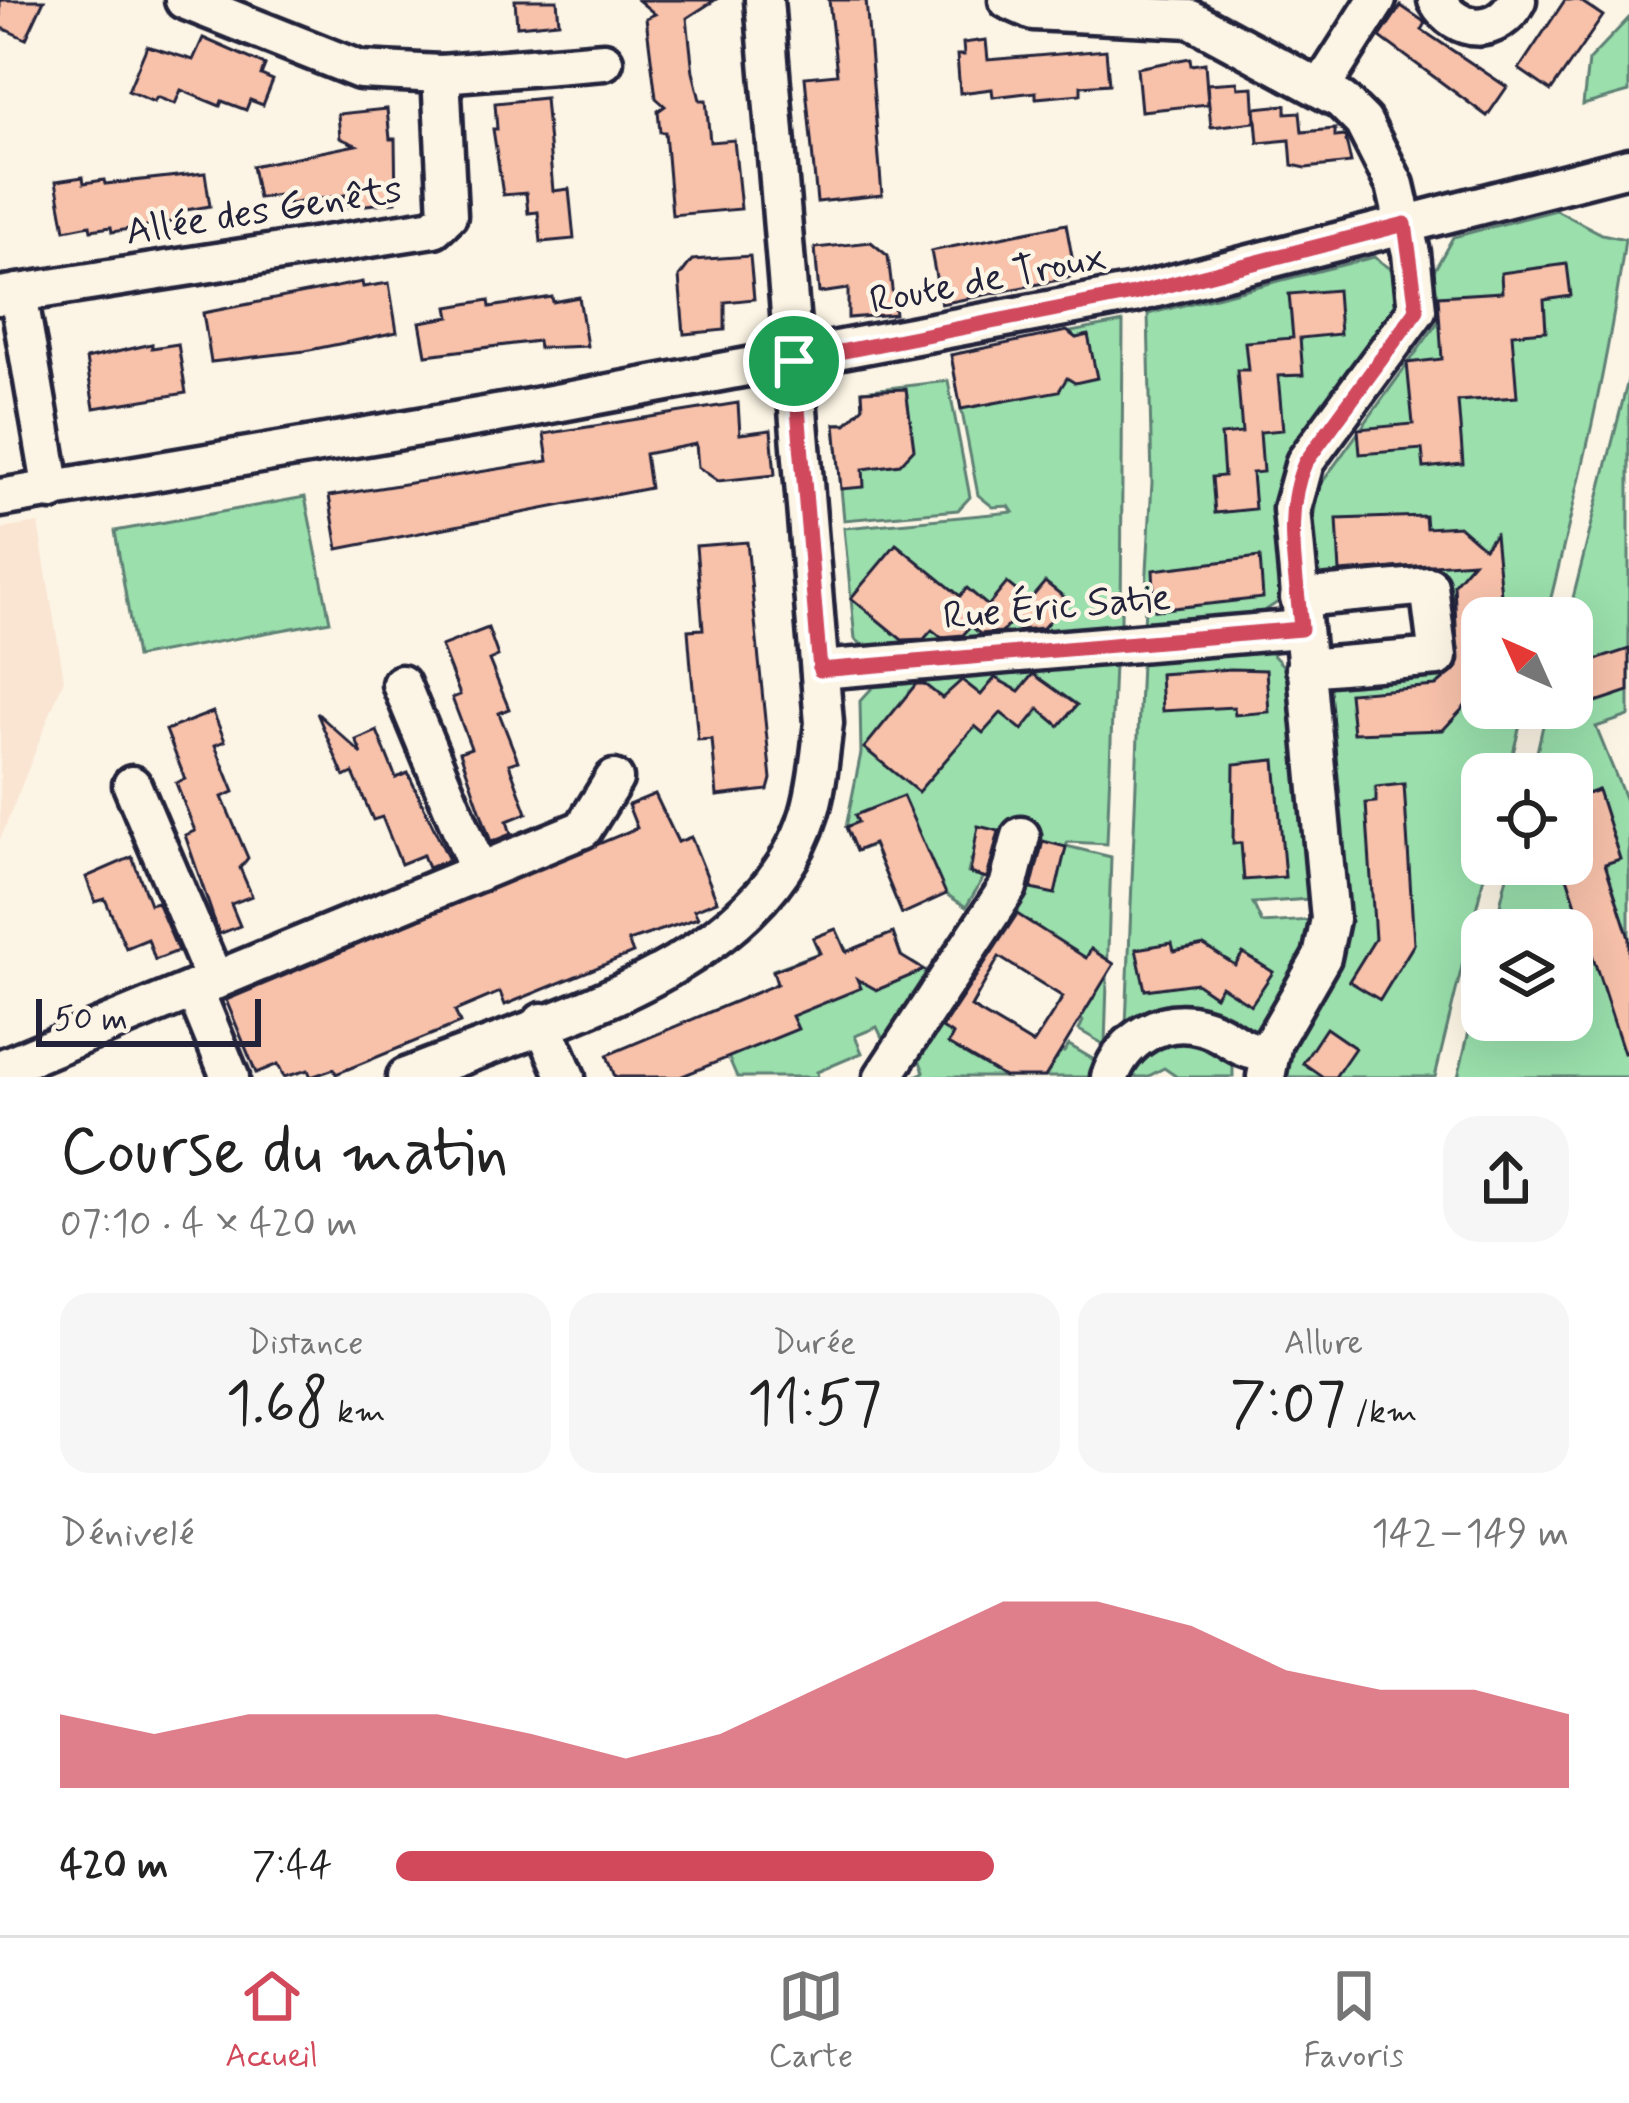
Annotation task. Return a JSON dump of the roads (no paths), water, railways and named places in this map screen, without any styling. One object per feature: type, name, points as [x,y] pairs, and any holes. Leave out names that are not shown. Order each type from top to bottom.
[{"type":"street","points":[[184,0],[360,70],[441,74],[604,61]]},
{"type":"street","points":[[406,1077],[668,972],[719,939],[757,904],[808,817],[824,723],[764,0]]},
{"type":"street","points":[[1008,0],[1033,11],[1192,19],[1342,100],[1373,138],[1395,185],[1417,310],[1305,463],[1295,485],[1300,614],[1329,939],[1268,1065],[1238,1051],[1215,1031],[1172,1024],[1141,1035],[1126,1048],[1110,1077]]},
{"type":"street","points":[[1321,88],[1377,0]]},
{"type":"street","points":[[1437,0],[1447,15],[1472,28],[1500,21],[1517,0]]},
{"type":"street","name":"Allée des Genêts","points":[[9,295],[434,228],[451,206],[441,74]]},
{"type":"street","name":"Route de Troux","points":[[0,498],[794,361],[1133,294],[1405,224],[1626,175]]},
{"type":"street","points":[[9,295],[52,491]]},
{"type":"street","name":"Rue Éric Satie","points":[[820,670],[1300,614],[1429,586],[1438,657],[1305,668]]},
{"type":"street","points":[[401,684],[479,872]]},
{"type":"street","points":[[2,1062],[205,985],[583,829],[614,779]]},
{"type":"street","points":[[132,785],[205,985],[230,1077]]},
{"type":"street","points":[[884,1077],[1008,887],[1021,836]]},
{"type":"street","points":[[542,1022],[566,1077]]}]
